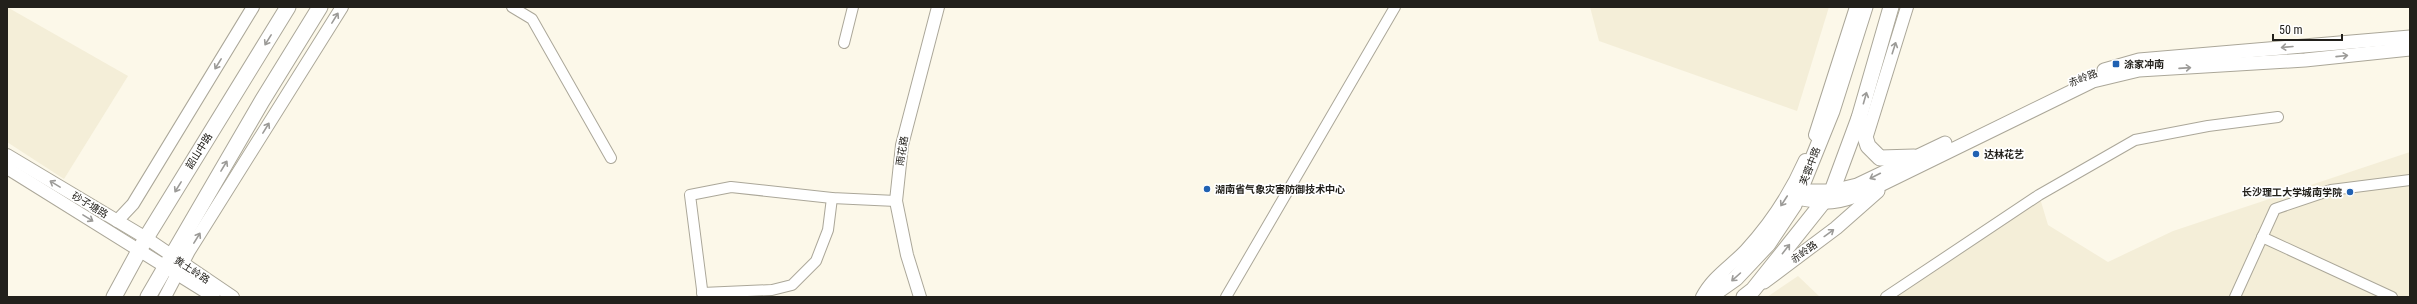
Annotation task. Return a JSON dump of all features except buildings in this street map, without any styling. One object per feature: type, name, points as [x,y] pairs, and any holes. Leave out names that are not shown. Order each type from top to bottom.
[{"type":"main road","name":"韶山中路","points":[[114,297],[143,245],[288,7]]},
{"type":"main road","points":[[148,297],[174,266],[320,7]]},
{"type":"main road","name":"芙蓉中路","points":[[1709,297],[1736,278],[1768,244],[1799,194],[1832,111],[1865,7]]},
{"type":"main road","points":[[1748,294],[1832,191],[1859,118],[1891,7]]},
{"type":"main road","name":"赤岭路","points":[[1799,194],[1832,191],[1858,185],[2079,77],[2139,60],[2410,37]]},
{"type":"main road","name":"赤岭路","points":[[1799,194],[1822,202],[1843,202],[2093,81],[2140,70],[2305,60],[2410,49]]},
{"type":"main road","points":[[1859,118],[1868,146],[1880,158],[1914,157]]},
{"type":"main road","name":"赤岭路","points":[[1748,294],[1836,228],[1890,180]]},
{"type":"street","points":[[117,221],[133,204],[253,7]]},
{"type":"street","points":[[165,297],[174,266],[189,251],[342,7]]},
{"type":"street","points":[[512,7],[532,19],[611,158]]},
{"type":"street","points":[[844,43],[853,7]]},
{"type":"street","name":"雨花路","points":[[920,297],[907,255],[896,201],[902,145],[938,7]]},
{"type":"street","points":[[1226,297],[1395,7]]},
{"type":"street","points":[[1702,297],[1708,284],[1745,251],[1786,198],[1814,140],[1856,7]]},
{"type":"street","points":[[1866,139],[1907,7]]},
{"type":"street","points":[[1886,297],[2039,195],[2135,140],[2208,126],[2278,117]]},
{"type":"street","name":"砂子塘路","points":[[7,155],[117,221],[143,245]]},
{"type":"street","name":"砂子塘路","points":[[7,168],[143,245],[174,266]]},
{"type":"street","points":[[2235,297],[2275,208],[2331,190],[2410,180]]},
{"type":"street","points":[[832,198],[828,230],[816,261],[792,284],[772,290],[702,295],[690,195],[731,187],[832,198],[896,201]]},
{"type":"street","points":[[2262,237],[2392,297]]},
{"type":"street","name":"黄土岭路","points":[[174,266],[214,297]]},
{"type":"street","name":"黄土岭路","points":[[174,266],[233,297]]},
{"type":"shaded area","points":[[7,7],[128,76],[64,179],[7,142]]},
{"type":"shaded area","points":[[1590,7],[1829,7],[1797,111],[1599,41]]},
{"type":"shaded area","name":"长沙理工大学城南学院","points":[[2410,152],[2410,297],[1883,297],[2039,195],[2048,225],[2108,262],[2173,231]]},
{"type":"shaded area","points":[[1798,276],[1820,297],[1767,297]]},
{"type":"place","name":"涂家冲南","points":[[2116,64]]},
{"type":"place","name":"达林花艺","points":[[1976,154]]},
{"type":"place","name":"湖南省气象灾害防御技术中心","points":[[1207,189]]},
{"type":"place","name":"长沙理工大学城南学院","points":[[2350,192]]}]
